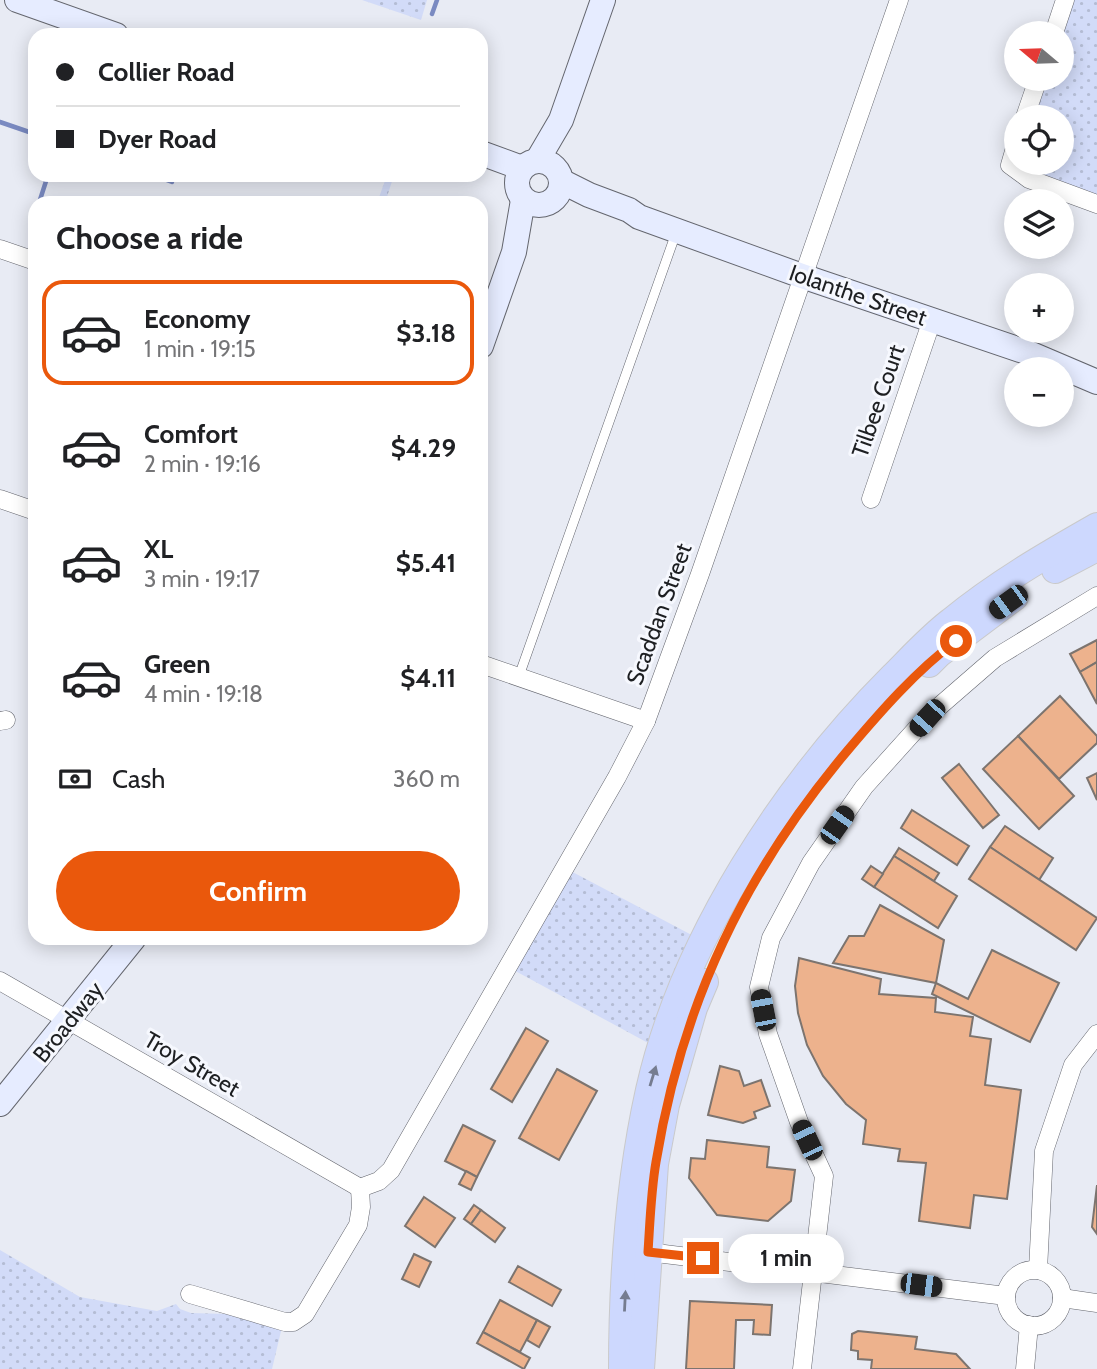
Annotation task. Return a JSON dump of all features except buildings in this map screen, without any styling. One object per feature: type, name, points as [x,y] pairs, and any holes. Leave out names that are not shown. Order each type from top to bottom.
[{"type":"main road","points":[[622,1369],[632,1193],[649,1089],[670,1020],[700,947],[736,880],[780,810],[830,745],[925,644],[950,621],[1023,569],[1097,526]]},
{"type":"main road","points":[[641,1369],[655,1164],[662,1126],[694,1008],[717,952],[751,887],[782,835],[826,776],[867,728],[939,654],[1040,579],[1097,548]]},
{"type":"street","points":[[17,0],[96,28]]},
{"type":"street","points":[[488,326],[603,0]]},
{"type":"street","name":"Scaddan Street","points":[[360,1188],[379,1181],[391,1170],[617,777],[646,721],[700,574],[899,0]]},
{"type":"street","points":[[1058,21],[1065,0]]},
{"type":"street","name":"Iolanthe Street","points":[[488,157],[539,184]]},
{"type":"street","name":"Iolanthe Street","points":[[488,171],[589,195],[629,210],[639,217],[1090,377]]},
{"type":"street","points":[[1024,175],[1097,204]]},
{"type":"street","points":[[0,249],[28,259]]},
{"type":"street","name":"Tilbee Court","points":[[871,499],[932,320]]},
{"type":"street","points":[[0,499],[28,509]]},
{"type":"street","points":[[802,1369],[824,1176],[799,1122],[768,1034],[759,987],[771,938],[811,863],[864,788],[927,718],[995,659],[1097,596]]},
{"type":"street","points":[[488,666],[646,721]]},
{"type":"street","name":"Broadway","points":[[0,1104],[129,945]]},
{"type":"street","name":"Troy Street","points":[[0,981],[360,1188]]},
{"type":"street","points":[[1038,1270],[1044,1151],[1073,1065],[1097,1034]]},
{"type":"street","points":[[190,1294],[285,1322],[300,1318],[359,1225],[360,1188]]},
{"type":"street","points":[[648,1252],[1006,1296]]},
{"type":"street","points":[[1038,1270],[1056,1279],[1062,1298],[1055,1316],[1039,1325],[1029,1325],[1012,1315],[1006,1296],[1008,1287],[1020,1274],[1038,1270]]},
{"type":"street","points":[[1062,1298],[1097,1303]]},
{"type":"street","points":[[1025,1369],[1029,1325]]},
{"type":"lane","points":[[519,676],[677,230]]},
{"type":"shaded area","points":[[362,0],[427,0],[421,20]]},
{"type":"shaded area","points":[[1065,0],[1097,0],[1097,204],[1074,194],[1074,189],[1064,189],[1032,175],[1074,175],[1074,105],[1029,105],[1034,91],[1074,91],[1074,21],[1064,21]]},
{"type":"shaded area","points":[[384,182],[392,182],[387,196],[380,196]]},
{"type":"shaded area","points":[[565,868],[703,941],[661,1050],[508,967]]},
{"type":"shaded area","points":[[0,1250],[80,1297],[157,1311],[176,1304],[180,1309],[191,1313],[226,1314],[282,1327],[272,1369],[0,1369]]},
{"type":"waterway","points":[[432,14],[437,0]]},
{"type":"waterway","points":[[0,122],[28,132]]},
{"type":"waterway","points":[[41,196],[46,182]]},
{"type":"route","points":[[703,1258],[648,1252],[655,1164],[666,1105],[694,1008],[717,952],[782,835],[826,776],[867,728],[939,654],[956,641]]}]
